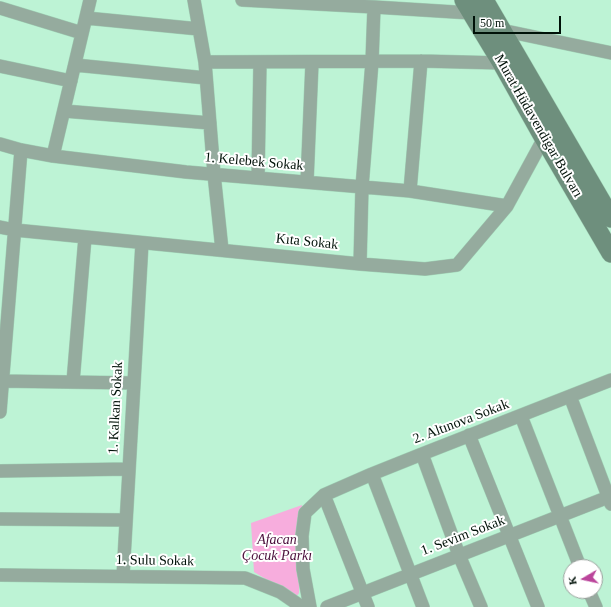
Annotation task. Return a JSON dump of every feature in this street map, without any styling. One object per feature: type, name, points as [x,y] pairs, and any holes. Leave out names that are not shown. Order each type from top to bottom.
[{"type":"main road","name":"Murat Hüdavendigar Bulvarı","points":[[473,4],[501,30],[611,218]]},
{"type":"main road","name":"Murat Hüdavendigar Bulvarı","points":[[473,4],[502,63],[611,253]]},
{"type":"street","points":[[53,156],[90,0]]},
{"type":"street","points":[[194,0],[205,62],[222,250]]},
{"type":"street","points":[[242,0],[374,6],[473,4]]},
{"type":"street","points":[[360,264],[362,187],[372,62],[374,6]]},
{"type":"street","points":[[0,8],[82,34]]},
{"type":"street","points":[[86,18],[199,29]]},
{"type":"street","points":[[501,30],[611,53]]},
{"type":"street","points":[[205,62],[312,63],[421,61],[502,63]]},
{"type":"street","points":[[410,191],[421,61]]},
{"type":"street","points":[[258,178],[260,62]]},
{"type":"street","points":[[307,182],[312,63]]},
{"type":"street","points":[[75,65],[206,78]]},
{"type":"street","points":[[0,66],[71,81]]},
{"type":"street","points":[[64,111],[210,123]]},
{"type":"street","name":"Kıta Sokak","points":[[0,227],[15,230],[360,264],[425,269],[457,266],[507,206],[544,138]]},
{"type":"street","name":"1. Kelebek Sokak","points":[[0,144],[21,150],[53,156],[214,174],[410,191],[507,206]]},
{"type":"street","points":[[0,412],[1,381],[21,150]]},
{"type":"street","points":[[73,382],[85,237]]},
{"type":"street","name":"1. Kalkan Sokak","points":[[123,576],[142,243]]},
{"type":"street","name":"2. Altınova Sokak","points":[[310,607],[303,569],[302,536],[305,513],[324,495],[372,474],[611,380]]},
{"type":"street","points":[[1,381],[134,383]]},
{"type":"street","points":[[570,396],[610,499]]},
{"type":"street","points":[[521,416],[577,559]]},
{"type":"street","points":[[469,436],[538,607]]},
{"type":"street","points":[[422,454],[481,607]]},
{"type":"street","points":[[0,471],[128,469]]},
{"type":"street","points":[[372,474],[423,607]]},
{"type":"street","points":[[324,495],[368,607]]},
{"type":"street","name":"1. Sevim Sokak","points":[[327,607],[560,515],[610,499]]},
{"type":"street","points":[[0,519],[126,520]]},
{"type":"street","name":"1. Sulu Sokak","points":[[0,575],[245,578],[280,592],[302,607]]},
{"type":"green space","name":"Afacan Çocuk Parkı","points":[[302,505],[299,593],[296,597],[254,572],[251,523]]}]
